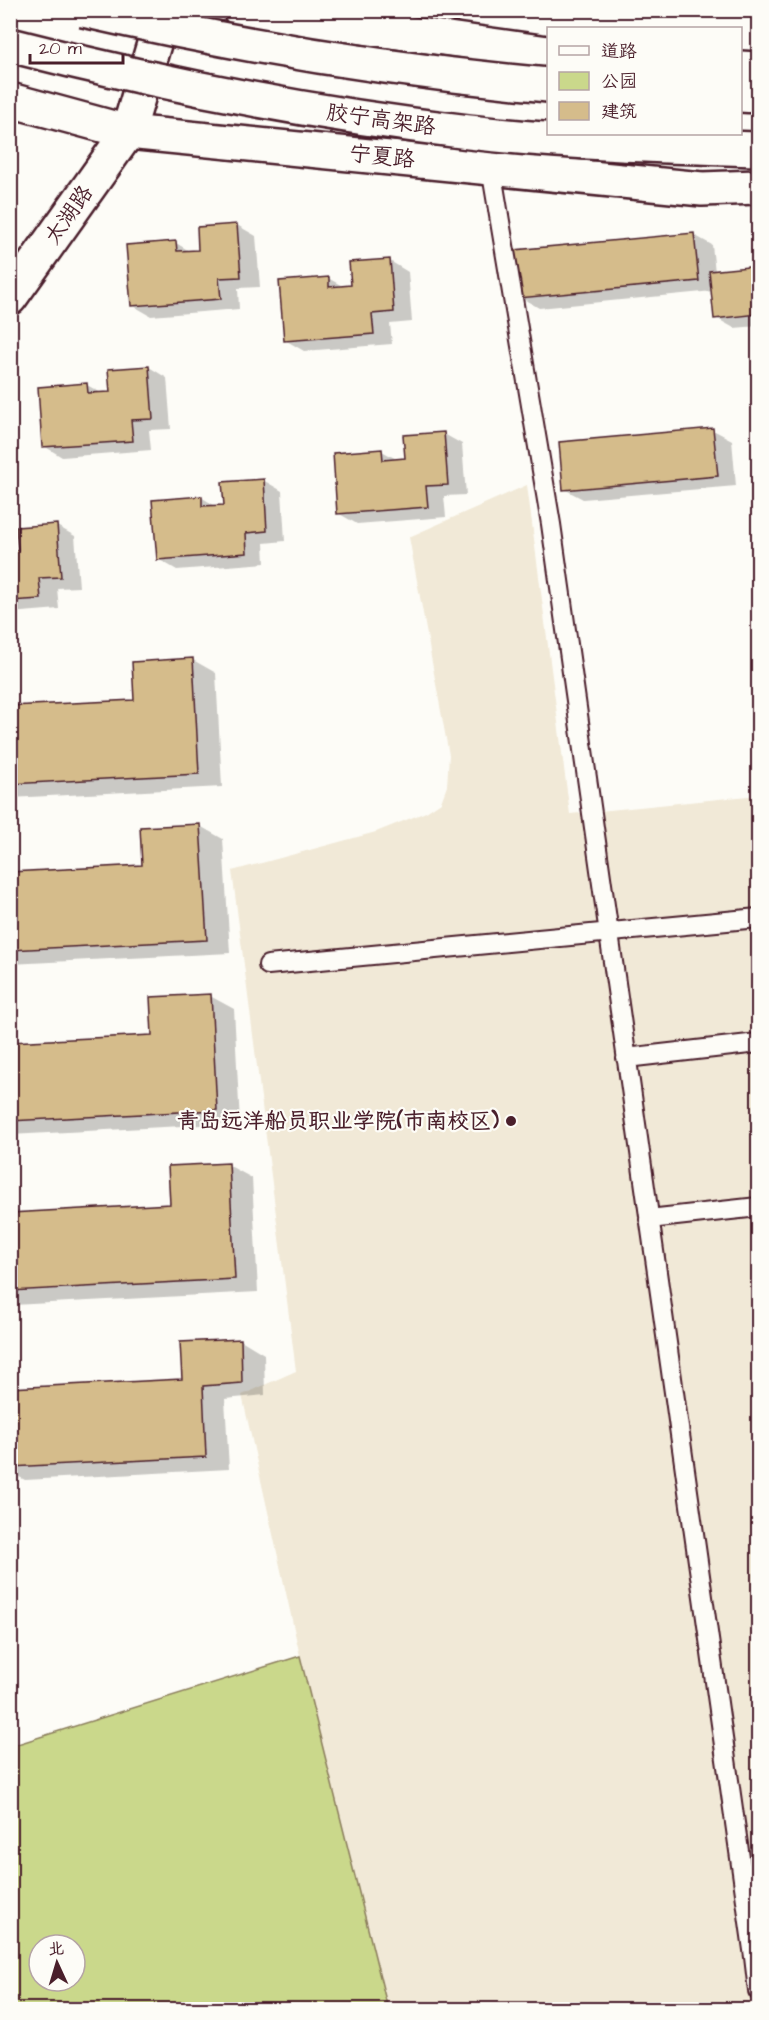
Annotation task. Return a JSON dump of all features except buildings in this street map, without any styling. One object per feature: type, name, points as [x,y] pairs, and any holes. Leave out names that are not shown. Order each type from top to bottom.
[{"type":"main road","points":[[82,10],[178,31],[322,57],[476,79],[547,85]]},
{"type":"main road","name":"太湖路","points":[[10,298],[128,132],[164,10]]},
{"type":"main road","points":[[240,10],[547,53]]},
{"type":"main road","name":"胶宁高架路","points":[[10,45],[161,82],[321,112],[470,132],[570,141],[759,149]]},
{"type":"main road","points":[[742,68],[759,69]]},
{"type":"main road","points":[[742,95],[759,96]]},
{"type":"main road","name":"宁夏路","points":[[10,100],[128,132],[702,189],[759,187]]},
{"type":"lane","points":[[491,168],[551,524],[756,1957],[759,1991]]},
{"type":"lane","points":[[268,965],[759,918]]},
{"type":"lane","points":[[626,1058],[759,1043]]},
{"type":"lane","points":[[649,1219],[759,1207]]},
{"type":"shaded area","name":"青岛远洋船员职业学院(市南校区)","points":[[527,485],[570,814],[758,795],[758,2009],[388,2009],[300,1656],[242,1395],[296,1371],[232,871],[376,832],[426,812],[441,802],[447,786],[449,755],[409,537]]},
{"type":"green space","points":[[300,1656],[388,2009],[11,2009],[11,1746]]},
{"type":"place","name":"青岛远洋船员职业学院(市南校区)","points":[[511,1121]]}]
